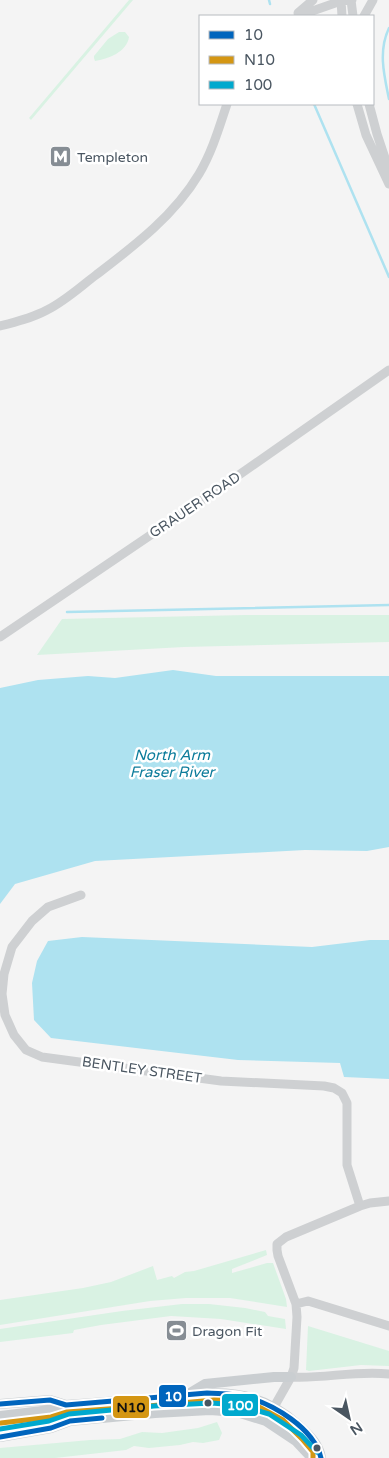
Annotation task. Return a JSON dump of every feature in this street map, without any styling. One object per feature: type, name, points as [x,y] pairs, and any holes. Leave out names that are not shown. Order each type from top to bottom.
[{"type":"main road","points":[[186,1394],[205,1384],[291,1377]]},
{"type":"main road","points":[[0,1416],[50,1410],[66,1405],[186,1394],[214,1392],[241,1394],[262,1400],[287,1414],[308,1434],[320,1449],[321,1458]]},
{"type":"main road","points":[[0,1404],[50,1400],[66,1405]]},
{"type":"main road","points":[[0,1427],[155,1413],[210,1410],[237,1412],[266,1420],[296,1441],[313,1458]]},
{"type":"main road","points":[[0,1437],[51,1428],[70,1421]]},
{"type":"street","points":[[297,15],[313,0]]},
{"type":"street","points":[[299,15],[341,0],[352,0],[353,15]]},
{"type":"street","points":[[341,0],[342,15]]},
{"type":"street","points":[[365,15],[373,0]]},
{"type":"street","points":[[0,326],[31,318],[62,302],[162,221],[190,188],[207,161],[227,105]]},
{"type":"street","points":[[357,105],[366,135],[389,184]]},
{"type":"street","points":[[369,105],[389,170]]},
{"type":"street","name":"GRAUER ROAD","points":[[0,637],[234,479],[389,370]]},
{"type":"street","name":"BENTLEY STREET","points":[[81,895],[55,903],[42,911],[12,947],[2,983],[5,1015],[14,1035],[26,1050],[42,1057],[221,1081],[334,1088],[342,1093],[348,1103],[347,1165],[360,1206]]},
{"type":"street","points":[[266,1420],[291,1377],[294,1368],[296,1304],[277,1250],[278,1242],[360,1206],[389,1201]]},
{"type":"street","points":[[296,1304],[308,1301],[389,1326]]},
{"type":"street","points":[[291,1377],[310,1378],[361,1373],[389,1374]]},
{"type":"green space","points":[[129,0],[133,0],[31,120],[29,118]]},
{"type":"green space","points":[[119,32],[125,32],[129,37],[125,47],[106,59],[95,61],[94,56],[108,39]]},
{"type":"green space","points":[[245,615],[389,615],[389,642],[184,647],[37,655],[62,619]]},
{"type":"green space","points":[[266,1250],[267,1255],[232,1269],[232,1273],[273,1263],[287,1307],[230,1298],[186,1298],[150,1301],[0,1325],[0,1300],[111,1282],[153,1266],[157,1280],[172,1276],[174,1278],[185,1272]]},
{"type":"green space","points":[[182,1304],[209,1304],[265,1312],[268,1316],[285,1319],[286,1329],[221,1319],[171,1316],[101,1325],[74,1330],[73,1333],[0,1342],[0,1329]]},
{"type":"green space","points":[[308,1326],[389,1351],[389,1366],[361,1365],[306,1370]]},
{"type":"green space","points":[[217,1422],[222,1433],[219,1440],[203,1443],[193,1442],[149,1448],[134,1446],[126,1450],[55,1458],[0,1458],[0,1448],[120,1439],[142,1432],[162,1433],[198,1428]]},
{"type":"water","name":"North Arm Fraser River","points":[[173,670],[216,676],[389,676],[389,847],[367,851],[305,850],[95,861],[15,884],[0,904],[0,688],[38,680],[88,676],[115,678]]},
{"type":"water","points":[[82,937],[312,947],[370,940],[389,940],[389,1079],[344,1077],[340,1063],[238,1060],[51,1038],[34,1020],[32,983],[37,961],[48,941]]},
{"type":"waterway","points":[[269,0],[270,4]]},
{"type":"waterway","points":[[389,28],[383,54],[389,99]]},
{"type":"waterway","points":[[314,105],[389,277]]},
{"type":"waterway","points":[[67,612],[389,605]]},
{"type":"transit line","name":"10","points":[[0,1404],[50,1400],[66,1405],[207,1393],[236,1395],[257,1400],[280,1411],[291,1419],[310,1437],[317,1447],[321,1458]]},
{"type":"transit line","name":"N10","points":[[1,1423],[51,1417],[67,1412],[214,1400],[240,1401],[259,1407],[283,1420],[313,1452],[313,1458]]},
{"type":"transit line","name":"100","points":[[0,1429],[49,1421],[69,1414],[211,1403],[238,1405],[269,1414],[301,1435],[317,1452]]},
{"type":"transit line","name":"10","points":[[0,1437],[51,1428],[70,1421],[102,1418]]},
{"type":"place","name":"Templeton","points":[[61,157]]},
{"type":"place","name":"Dragon Fit","points":[[176,1331]]}]
